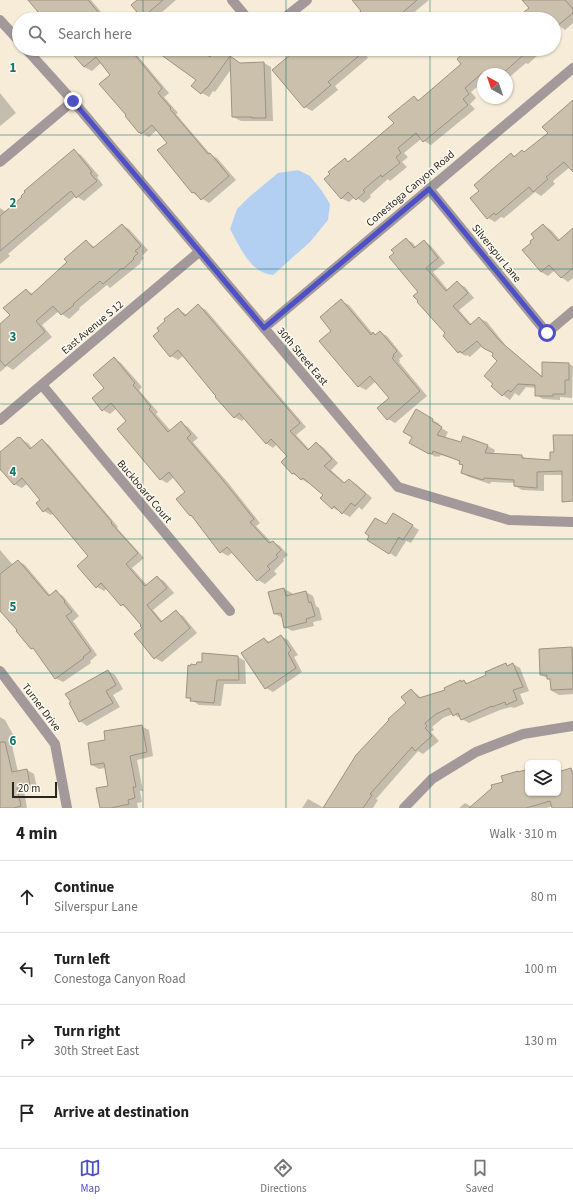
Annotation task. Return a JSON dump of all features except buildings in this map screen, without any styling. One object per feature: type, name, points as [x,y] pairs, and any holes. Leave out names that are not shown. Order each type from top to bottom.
[{"type":"street","points":[[232,0],[242,12]]},
{"type":"street","points":[[292,12],[307,0]]},
{"type":"street","points":[[0,20],[12,33]]},
{"type":"street","name":"30th Street East","points":[[32,56],[73,101],[398,487],[509,520],[573,522]]},
{"type":"street","name":"Conestoga Canyon Road","points":[[264,328],[573,68]]},
{"type":"street","points":[[0,162],[73,101]]},
{"type":"street","name":"Silverspur Lane","points":[[429,189],[547,333],[573,312]]},
{"type":"street","name":"East Avenue S 12","points":[[0,420],[199,252]]},
{"type":"street","name":"Buckboard Court","points":[[42,385],[230,612]]},
{"type":"street","name":"Turner Drive","points":[[0,671],[55,744],[67,808]]},
{"type":"street","points":[[404,808],[432,779],[476,752],[523,734],[573,726]]},
{"type":"water","points":[[298,170],[310,176],[330,204],[328,220],[310,242],[273,275],[265,273],[258,270],[247,258],[230,229],[237,209],[248,198],[278,173]]},
{"type":"route","points":[[73,101],[264,328],[429,189],[547,333]]}]
